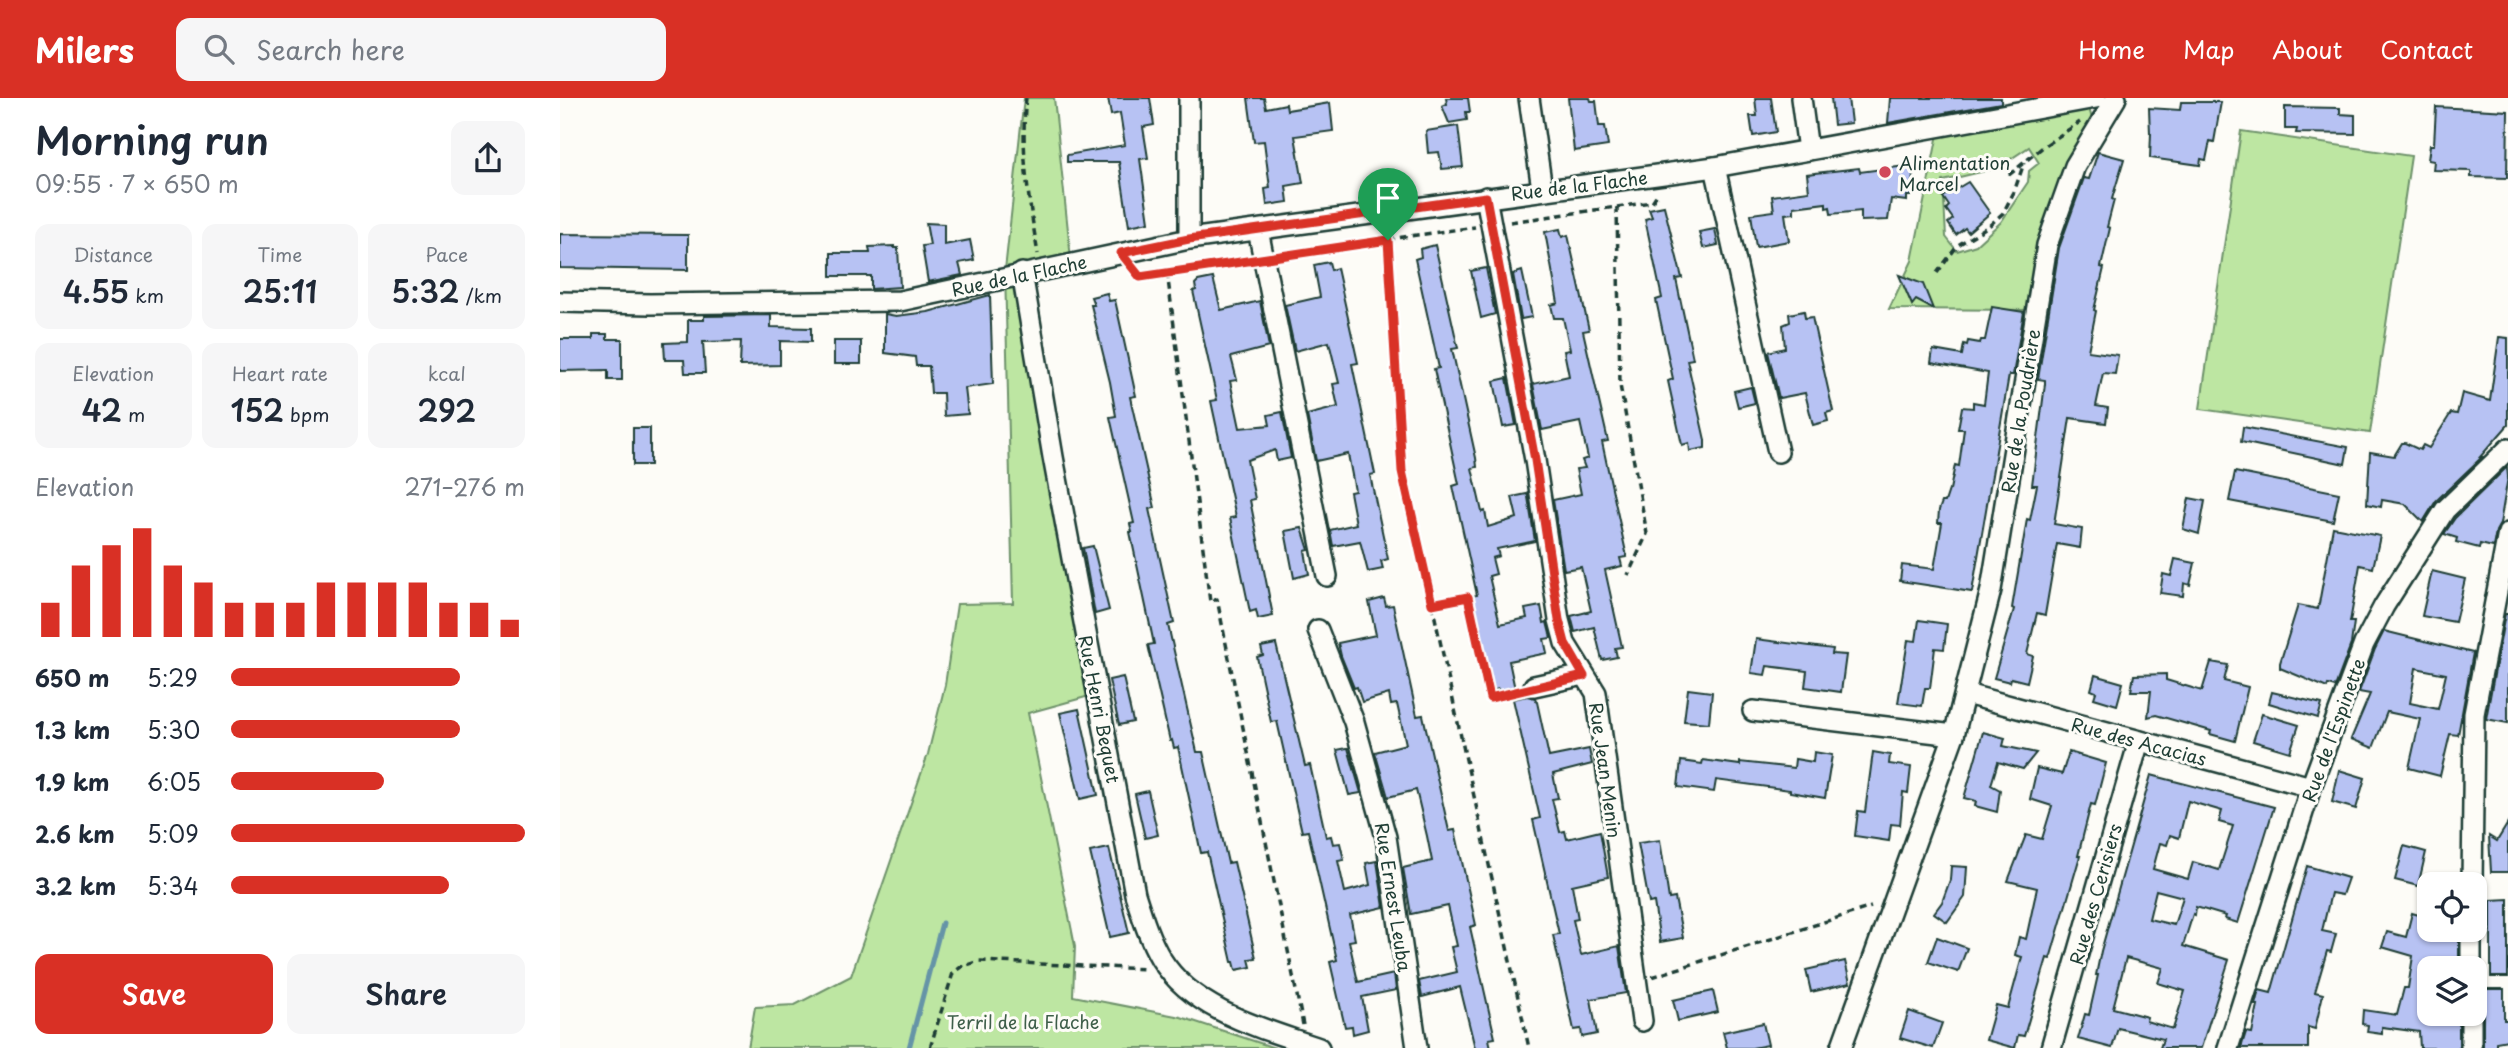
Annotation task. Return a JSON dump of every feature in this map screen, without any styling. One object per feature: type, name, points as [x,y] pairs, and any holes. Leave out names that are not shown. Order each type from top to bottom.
[{"type":"street","points":[[1189,98],[1189,239]]},
{"type":"street","points":[[1529,98],[1542,190]]},
{"type":"street","points":[[1801,98],[1808,150]]},
{"type":"street","name":"Rue de la Poudrière","points":[[1841,1048],[1954,735],[1966,694],[1991,590],[2047,245],[2075,166],[2116,98]]},
{"type":"street","name":"Rue de la Flache","points":[[560,302],[650,304],[900,301],[1189,239],[1715,167],[1808,150],[2092,107]]},
{"type":"street","points":[[1715,167],[1778,452]]},
{"type":"street","name":"Rue Jean Menin","points":[[1486,197],[1535,460],[1559,620],[1565,643],[1596,693],[1642,1021]]},
{"type":"street","points":[[1258,230],[1327,576]]},
{"type":"street","name":"Rue Henri Bequet","points":[[1032,271],[1053,457],[1135,894],[1149,935],[1162,961],[1187,988],[1210,1005],[1313,1046]]},
{"type":"street","name":"Rue de l'Espinette","points":[[2228,1048],[2311,787],[2364,644],[2384,606],[2445,510],[2508,449]]},
{"type":"street","points":[[2472,872],[2474,714],[2508,533]]},
{"type":"street","name":"Rue Ernest Leuba","points":[[1318,630],[1354,722],[1386,836],[1417,1048]]},
{"type":"street","points":[[1534,686],[1584,676]]},
{"type":"street","name":"Rue des Acacias","points":[[1966,694],[2311,787]]},
{"type":"street","points":[[1753,711],[1954,735]]},
{"type":"street","name":"Rue des Cerisiers","points":[[2051,1048],[2139,741]]},
{"type":"street","points":[[2471,1026],[2471,1048]]},
{"type":"path","points":[[1026,98],[1023,145],[1032,271]]},
{"type":"path","points":[[2009,175],[2092,107]]},
{"type":"path","points":[[1937,273],[1958,245],[1990,226],[2003,213],[2024,163]]},
{"type":"path","points":[[1121,253],[1140,277],[1652,202],[1660,190]]},
{"type":"path","points":[[1617,207],[1620,385],[1647,534],[1628,575]]},
{"type":"path","points":[[1388,240],[1402,471],[1529,1048]]},
{"type":"path","points":[[1167,272],[1210,602],[1217,599],[1313,1046]]},
{"type":"path","points":[[1432,604],[1468,597],[1490,698],[1534,686]]},
{"type":"path","points":[[1637,982],[1895,900]]},
{"type":"path","points":[[930,1048],[953,973],[979,961],[1171,970]]},
{"type":"green space","name":"Terril de la Flache","points":[[1024,98],[1054,98],[1071,259],[1016,270],[1093,695],[1028,713],[1075,946],[1073,996],[1181,1017],[1275,1048],[748,1048],[755,1007],[795,1005],[851,976],[928,754],[945,685],[957,604],[1013,603],[1005,270]]},
{"type":"green space","points":[[2089,108],[2093,123],[2032,310],[1889,309],[1912,261],[1938,134]],"holes":[[[2029,147],[2039,163],[2029,171],[2028,182],[2001,222],[1976,245],[1957,251],[1946,237],[1943,181],[1997,168]]]},
{"type":"green space","points":[[2241,131],[2411,156],[2370,433],[2200,409]]},
{"type":"building","points":[[1108,98],[1150,98],[1154,125],[1143,127],[1148,158],[1140,159],[1149,222],[1129,226],[1119,162],[1067,162],[1067,155],[1125,145],[1120,113],[1111,115]]},
{"type":"building","points":[[1248,98],[1264,98],[1266,108],[1286,104],[1287,110],[1330,103],[1333,131],[1295,136],[1303,183],[1286,186],[1288,202],[1267,205],[1265,189],[1270,188],[1264,141],[1254,142]]},
{"type":"building","points":[[1446,98],[1468,98],[1470,112],[1466,112],[1467,120],[1449,123],[1442,106],[1447,104]]},
{"type":"building","points":[[1568,98],[1590,98],[1591,101],[1596,101],[1599,126],[1605,126],[1608,146],[1574,151]]},
{"type":"building","points":[[1755,98],[1771,98],[1776,132],[1753,136],[1750,116],[1757,116]]},
{"type":"building","points":[[1831,98],[1848,98],[1851,123],[1834,125]]},
{"type":"building","points":[[1890,98],[2001,98],[2001,103],[1888,123]]},
{"type":"building","points":[[2181,102],[2221,102],[2214,142],[2210,141],[2206,160],[2201,159],[2200,165],[2150,158],[2149,108],[2180,110]]},
{"type":"building","points":[[2285,107],[2340,108],[2340,114],[2355,115],[2355,134],[2296,133],[2297,129],[2285,129]]},
{"type":"building","points":[[2436,107],[2508,111],[2507,178],[2471,177],[2471,171],[2433,170],[2434,161],[2428,160],[2430,145],[2434,145]]},
{"type":"building","points":[[1458,126],[1463,167],[1442,169],[1439,152],[1428,153],[1426,131]]},
{"type":"building","points":[[2098,152],[2124,159],[2112,199],[2114,200],[2107,227],[2110,228],[2101,267],[2104,268],[2088,351],[2118,355],[2115,374],[2103,373],[2096,406],[2108,408],[2106,423],[2070,418],[2054,524],[2082,529],[2080,548],[2057,544],[2045,615],[2037,613],[2027,654],[2033,656],[2027,682],[2011,678],[2010,682],[1994,678],[2014,609],[2012,608],[2027,519],[2030,520],[2037,485],[2032,485],[2045,384],[2045,380],[2038,379],[2059,248],[2084,178],[2089,179]]},
{"type":"building","points":[[1914,165],[1911,196],[1907,196],[1907,201],[1891,199],[1888,220],[1861,221],[1861,211],[1831,214],[1826,203],[1794,207],[1794,213],[1785,214],[1789,241],[1756,247],[1751,214],[1774,211],[1772,196],[1809,191],[1807,174],[1859,168],[1860,172]]},
{"type":"building","points":[[1968,182],[1990,213],[1968,232],[1965,228],[1956,235],[1948,223],[1953,219],[1946,209],[1949,206],[1943,197]]},
{"type":"building","points":[[1664,206],[1682,278],[1676,279],[1693,359],[1687,360],[1705,440],[1705,448],[1690,451],[1689,443],[1682,445],[1668,381],[1673,379],[1656,300],[1662,298],[1645,219],[1652,217],[1649,209]]},
{"type":"building","points":[[926,223],[944,224],[944,245],[970,240],[974,260],[959,263],[962,275],[928,282],[922,246],[930,245]]},
{"type":"building","points":[[1560,229],[1562,237],[1568,235],[1589,330],[1583,331],[1608,441],[1602,442],[1627,557],[1620,558],[1622,566],[1605,570],[1622,647],[1615,648],[1617,657],[1602,660],[1594,627],[1575,632],[1571,616],[1591,611],[1581,567],[1564,570],[1553,500],[1581,494],[1576,469],[1585,468],[1582,460],[1588,458],[1580,422],[1542,430],[1533,384],[1569,376],[1564,351],[1570,350],[1563,318],[1554,318],[1551,305],[1558,303],[1545,232]]},
{"type":"building","points":[[1715,229],[1718,245],[1703,248],[1699,232]]},
{"type":"building","points":[[560,234],[688,235],[688,270],[560,268]]},
{"type":"building","points":[[1435,245],[1458,348],[1452,349],[1476,458],[1477,467],[1472,468],[1488,527],[1517,518],[1512,497],[1527,494],[1528,497],[1535,541],[1497,549],[1499,556],[1492,558],[1496,574],[1489,576],[1500,624],[1527,618],[1525,609],[1541,606],[1544,623],[1547,622],[1551,638],[1544,639],[1547,653],[1509,661],[1516,694],[1500,697],[1498,689],[1492,691],[1471,596],[1477,595],[1453,486],[1459,484],[1434,369],[1439,368],[1415,259],[1421,257],[1420,249]]},
{"type":"building","points":[[869,247],[898,248],[900,287],[871,289],[871,276],[831,276],[831,253],[870,253]]},
{"type":"building","points":[[1329,262],[1331,270],[1337,268],[1358,363],[1352,364],[1375,474],[1370,475],[1388,559],[1381,561],[1383,569],[1368,572],[1360,541],[1333,546],[1330,530],[1356,524],[1350,492],[1355,491],[1348,454],[1316,461],[1307,415],[1338,407],[1333,384],[1339,383],[1329,342],[1295,351],[1285,305],[1320,297],[1314,265]]},
{"type":"building","points":[[1486,268],[1495,314],[1481,318],[1471,271]]},
{"type":"building","points":[[1522,271],[1532,317],[1521,319],[1513,274]]},
{"type":"building","points":[[1899,275],[1923,284],[1933,309],[1916,300],[1912,305]]},
{"type":"building","points":[[1213,278],[1221,310],[1260,301],[1269,347],[1231,357],[1237,380],[1230,381],[1240,428],[1270,425],[1268,415],[1282,412],[1291,458],[1277,461],[1275,450],[1247,460],[1255,499],[1250,500],[1273,616],[1258,619],[1256,610],[1250,612],[1230,518],[1236,517],[1211,401],[1217,400],[1193,291],[1196,290],[1195,284],[1198,281]]},
{"type":"building","points":[[1107,293],[1109,301],[1115,300],[1136,396],[1130,397],[1155,508],[1149,509],[1174,623],[1168,625],[1197,752],[1203,752],[1228,863],[1234,862],[1256,958],[1249,959],[1251,967],[1236,970],[1232,962],[1207,852],[1201,853],[1178,747],[1174,748],[1172,740],[1170,741],[1148,645],[1154,644],[1130,532],[1130,524],[1134,523],[1110,417],[1116,416],[1110,382],[1091,305],[1094,305],[1091,297]]},
{"type":"building","points":[[990,295],[993,384],[965,388],[968,414],[944,416],[943,393],[931,393],[929,366],[916,366],[915,357],[885,353],[885,314],[896,316],[928,312]]},
{"type":"building","points":[[1992,307],[2024,312],[2013,375],[2009,375],[1972,592],[1900,581],[1902,565],[1934,569],[1942,523],[1938,523],[1939,510],[1950,490],[1955,465],[1959,466],[1964,429],[1958,429],[1962,407],[1973,408],[1973,402],[1984,404],[1988,373],[1931,363],[1933,350],[1962,355],[1964,344],[1967,345],[1968,341],[1980,343],[1985,340]]},
{"type":"building","points":[[1804,311],[1805,318],[1812,317],[1833,411],[1826,413],[1828,421],[1813,425],[1805,393],[1779,398],[1768,352],[1785,348],[1783,325],[1790,322],[1789,314]]},
{"type":"building","points":[[771,315],[771,327],[811,328],[811,342],[780,341],[780,365],[740,366],[741,341],[703,342],[705,373],[685,373],[684,360],[665,360],[664,343],[688,342],[688,320],[704,320],[704,316]]},
{"type":"building","points":[[593,334],[607,334],[607,339],[622,339],[622,380],[608,380],[608,370],[560,371],[560,339],[593,339]]},
{"type":"building","points":[[2499,337],[2508,338],[2508,425],[2482,457],[2436,501],[2423,522],[2405,504],[2382,500],[2381,507],[2367,504],[2370,452],[2394,456],[2402,443],[2420,450],[2423,445],[2429,448],[2451,413],[2457,414],[2462,393],[2490,401]]},
{"type":"building","points":[[834,341],[861,341],[861,364],[834,364]]},
{"type":"building","points":[[1507,378],[1516,425],[1503,427],[1494,381]]},
{"type":"building","points":[[1751,387],[1755,403],[1738,407],[1734,391]]},
{"type":"building","points":[[2243,427],[2348,447],[2345,464],[2241,442]]},
{"type":"building","points":[[633,428],[650,428],[650,465],[633,465]]},
{"type":"building","points":[[2507,467],[2508,477],[2500,524],[2493,547],[2480,544],[2479,548],[2456,542],[2457,538],[2444,534],[2455,518]]},
{"type":"building","points":[[2235,472],[2339,493],[2333,521],[2229,501]]},
{"type":"building","points":[[2189,498],[2205,501],[2199,534],[2183,529]]},
{"type":"building","points":[[2333,527],[2380,536],[2373,568],[2360,565],[2350,622],[2354,622],[2351,644],[2335,687],[2328,685],[2327,688],[2280,668],[2280,663],[2298,605],[2318,609]]},
{"type":"building","points":[[1302,528],[1309,550],[1305,551],[1309,574],[1294,578],[1285,531]]},
{"type":"building","points":[[1093,546],[1109,610],[1095,614],[1083,548]]},
{"type":"building","points":[[2175,559],[2195,563],[2190,585],[2184,583],[2183,596],[2160,593],[2163,574],[2171,576]]},
{"type":"building","points":[[2432,571],[2465,579],[2455,622],[2422,616]]},
{"type":"building","points":[[1384,598],[1386,606],[1393,605],[1417,716],[1423,715],[1449,831],[1455,830],[1476,925],[1470,927],[1495,1038],[1489,1039],[1491,1048],[1475,1048],[1460,987],[1422,997],[1419,981],[1457,972],[1451,947],[1457,946],[1448,906],[1411,914],[1403,868],[1432,861],[1427,836],[1416,790],[1388,797],[1375,752],[1406,744],[1397,704],[1391,705],[1389,694],[1362,702],[1357,687],[1354,688],[1338,643],[1376,635],[1369,602]]},
{"type":"building","points":[[2505,614],[2508,614],[2508,723],[2486,719]]},
{"type":"building","points":[[1919,620],[1947,624],[1944,649],[1935,648],[1930,688],[1925,688],[1922,706],[1898,703],[1908,640],[1916,641]]},
{"type":"building","points":[[2384,631],[2473,653],[2458,735],[2450,734],[2440,776],[2409,768],[2420,719],[2387,712],[2373,748],[2351,739],[2370,694],[2359,692]],"holes":[[[2416,668],[2446,674],[2438,709],[2410,703]]]},
{"type":"building","points":[[1756,639],[1833,649],[1832,654],[1846,655],[1841,692],[1805,687],[1807,671],[1767,666],[1765,675],[1751,673]]},
{"type":"building","points":[[1276,644],[1305,766],[1310,765],[1326,837],[1331,836],[1333,844],[1340,843],[1344,860],[1338,861],[1345,892],[1370,885],[1366,863],[1377,861],[1384,907],[1350,915],[1355,940],[1349,941],[1358,982],[1394,974],[1396,990],[1362,997],[1368,1030],[1353,1034],[1352,1026],[1345,1027],[1330,962],[1337,960],[1308,831],[1302,832],[1277,721],[1271,722],[1257,657],[1263,655],[1261,647]]},
{"type":"building","points":[[2211,662],[2228,665],[2224,681],[2248,687],[2235,741],[2156,715],[2148,717],[2151,691],[2131,691],[2134,675],[2166,674],[2166,680],[2202,691]]},
{"type":"building","points":[[2095,675],[2123,683],[2117,705],[2094,698],[2096,692],[2091,690]]},
{"type":"building","points":[[1123,677],[1133,722],[1119,725],[1109,680]]},
{"type":"building","points":[[1688,689],[1712,692],[1709,723],[1684,721]]},
{"type":"building","points":[[2272,692],[2322,704],[2318,718],[2269,703]]},
{"type":"building","points":[[1527,696],[1535,698],[1537,702],[1549,757],[1589,749],[1592,764],[1553,774],[1558,798],[1552,799],[1560,832],[1565,831],[1567,839],[1600,831],[1608,877],[1572,885],[1578,919],[1573,920],[1581,955],[1619,946],[1626,993],[1591,999],[1597,1034],[1582,1037],[1581,1029],[1574,1030],[1553,935],[1559,934],[1533,820],[1540,818],[1513,699]]},
{"type":"building","points":[[1079,709],[1098,795],[1080,799],[1060,713]]},
{"type":"building","points":[[2262,714],[2299,725],[2290,752],[2253,741]]},
{"type":"building","points":[[1983,732],[2005,738],[2003,746],[2036,753],[2023,769],[1998,762],[1991,785],[2000,790],[1997,812],[1975,806],[1976,801],[1964,798]]},
{"type":"building","points":[[1348,748],[1361,793],[1349,795],[1337,750]]},
{"type":"building","points":[[1814,752],[1832,755],[1825,798],[1790,790],[1716,780],[1714,792],[1678,787],[1681,761],[1702,764],[1703,760],[1740,765],[1740,762],[1794,768],[1795,759],[1813,762]]},
{"type":"building","points":[[1873,752],[1890,755],[1889,764],[1911,767],[1908,793],[1903,792],[1900,825],[1891,824],[1889,841],[1855,836],[1858,811],[1865,812]]},
{"type":"building","points":[[2069,752],[2106,763],[2095,805],[2091,804],[2080,856],[2050,959],[2047,958],[2024,1036],[2018,1035],[2015,1048],[1986,1040],[1996,1005],[2008,1008],[2022,957],[2015,955],[2019,937],[2026,939],[2037,888],[2008,881],[2026,835],[2042,839],[2052,806],[2030,799],[2037,768],[2062,774]]},
{"type":"building","points":[[2339,770],[2365,778],[2356,809],[2332,802]]},
{"type":"building","points":[[2151,775],[2274,807],[2238,923],[2225,919],[2226,916],[2196,907],[2183,946],[2229,960],[2201,1048],[2160,1048],[2163,1039],[2118,1028],[2112,1048],[2078,1039],[2085,1014],[2089,1015],[2101,951]],"holes":[[[2188,801],[2222,811],[2219,822],[2233,826],[2219,870],[2193,862],[2188,879],[2153,869],[2160,843],[2167,845],[2170,835],[2179,838]],[[2156,890],[2183,897],[2174,925],[2149,919]],[[2126,958],[2163,968],[2158,983],[2185,991],[2173,1029],[2146,1021],[2147,1017],[2113,1008]]]},
{"type":"building","points":[[1148,791],[1158,835],[1145,838],[1135,794]]},
{"type":"building","points":[[2508,823],[2508,872],[2491,872],[2489,836],[2497,841]]},
{"type":"building","points":[[1660,840],[1669,899],[1675,898],[1683,938],[1660,942],[1654,902],[1649,903],[1638,843]]},
{"type":"building","points":[[2404,846],[2426,852],[2421,872],[2417,872],[2417,886],[2395,880]]},
{"type":"building","points":[[1109,848],[1129,933],[1110,937],[1090,852]]},
{"type":"building","points":[[1951,866],[1967,867],[1965,897],[1947,922],[1934,913],[1942,902],[1950,880]]},
{"type":"building","points":[[2307,866],[2348,878],[2342,895],[2331,893],[2322,931],[2336,934],[2331,952],[2327,951],[2315,992],[2323,994],[2315,1029],[2308,1027],[2308,1048],[2241,1048],[2246,1032],[2252,1033],[2259,990],[2271,993]]},
{"type":"building","points":[[2508,899],[2508,977],[2491,977],[2491,900]]},
{"type":"building","points":[[2412,913],[2417,914],[2417,942],[2459,942],[2459,956],[2417,956],[2417,1026],[2459,1026],[2459,1048],[2420,1048],[2419,1032],[2382,1027],[2382,1034],[2367,1032],[2368,1025],[2362,1024],[2363,1010],[2397,1015],[2404,988],[2408,988],[2413,956],[2382,947],[2387,932],[2406,937]]},
{"type":"building","points":[[1937,937],[1967,948],[1958,972],[1928,962]]},
{"type":"building","points":[[1845,961],[1850,983],[1811,992],[1806,970]]},
{"type":"building","points":[[2487,989],[2504,989],[2504,1020],[2508,1020],[2508,1040],[2496,1042],[2496,1048],[2483,1048],[2483,1026],[2487,1026]]},
{"type":"building","points":[[1713,991],[1718,1012],[1678,1021],[1673,1000]]},
{"type":"building","points":[[1909,1011],[1942,1023],[1933,1048],[1900,1038]]},
{"type":"building","points":[[1763,1023],[1768,1045],[1727,1048],[1723,1032]]},
{"type":"waterway","points":[[909,1048],[942,923]]},
{"type":"place","name":"Alimentation Marcel","points":[[1885,172]]},
{"type":"route","points":[[1486,197],[1535,460],[1559,620],[1565,643],[1584,676],[1490,698],[1468,597],[1432,604],[1402,471],[1388,240],[1140,277],[1121,253],[1189,239],[1486,197]]}]
